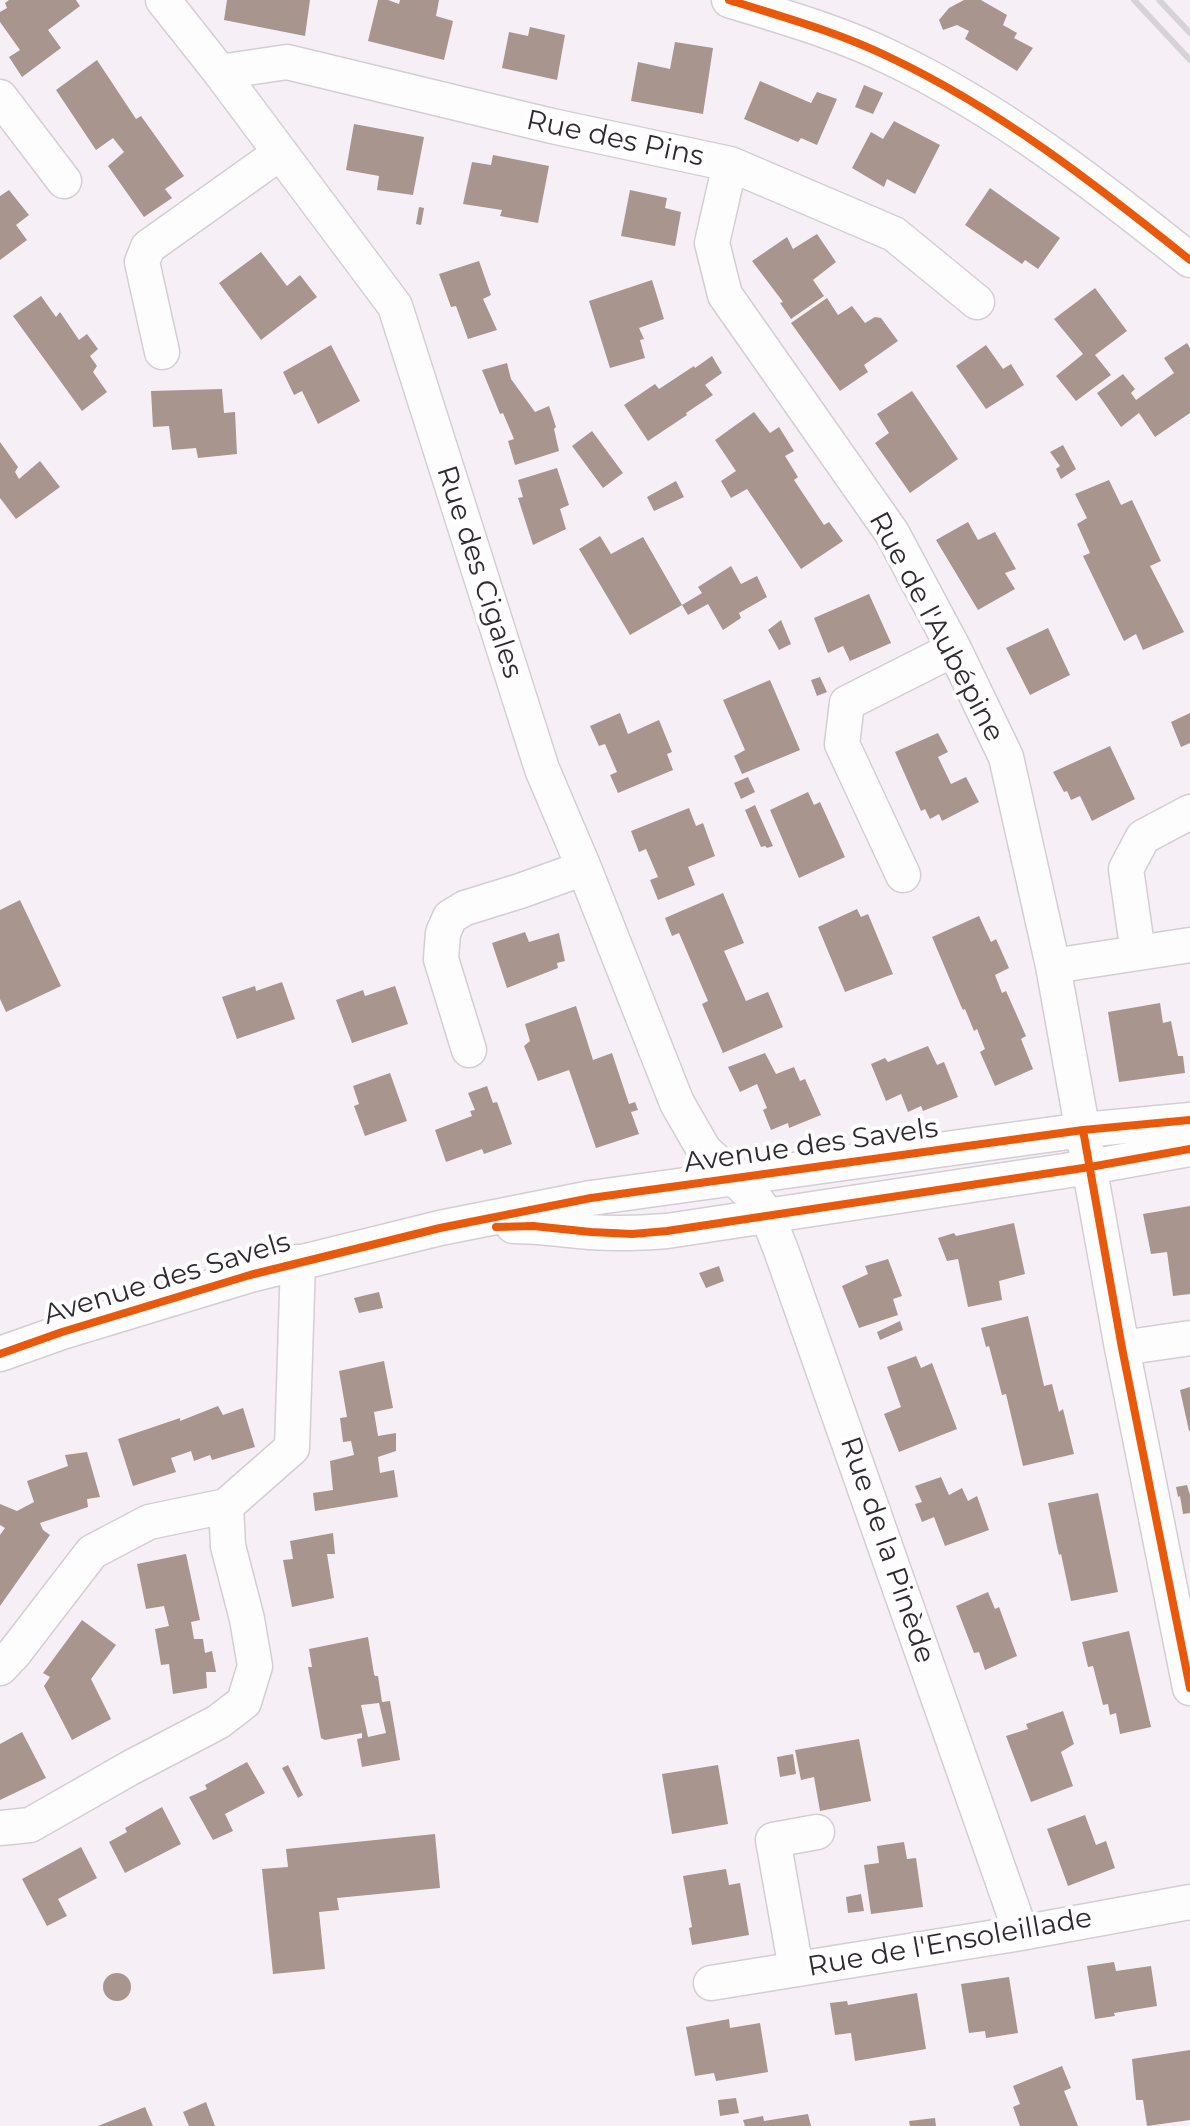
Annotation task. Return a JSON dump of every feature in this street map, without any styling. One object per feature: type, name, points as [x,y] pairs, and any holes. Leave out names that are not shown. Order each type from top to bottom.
[{"type":"street","name":"Rue des Cigales","points":[[163,0],[395,306],[542,769],[677,1103],[704,1150],[734,1179]]},
{"type":"street","points":[[729,0],[809,25],[888,56],[975,102],[1045,148],[1190,260]]},
{"type":"street","name":"Rue des Pins","points":[[220,72],[287,62],[552,126],[730,164],[894,234],[977,302]]},
{"type":"street","points":[[0,97],[64,181]]},
{"type":"street","points":[[162,352],[142,262],[148,247],[280,153]]},
{"type":"street","name":"Rue de l'Aubépine","points":[[730,164],[712,243],[725,295],[892,533],[954,649],[1006,757],[1053,966],[1122,1348],[1190,1688]]},
{"type":"street","points":[[903,875],[842,744],[847,703],[954,649]]},
{"type":"street","points":[[1138,953],[1126,869],[1143,837],[1190,812]]},
{"type":"street","points":[[469,1050],[441,959],[443,933],[450,917],[465,908],[584,868]]},
{"type":"street","points":[[1053,966],[1190,945]]},
{"type":"street","name":"Avenue des Savels","points":[[0,1354],[62,1332],[298,1262],[440,1228],[591,1198],[1083,1130],[1190,1120]]},
{"type":"street","name":"Avenue des Savels","points":[[440,1228],[533,1226],[632,1234],[667,1231],[1190,1149]]},
{"type":"street","name":"Rue de la Pinède","points":[[734,1179],[754,1197],[767,1215],[781,1250],[1021,1933]]},
{"type":"street","points":[[0,1668],[92,1552],[149,1522],[226,1506],[292,1448],[298,1262]]},
{"type":"street","points":[[1122,1348],[1190,1338]]},
{"type":"street","points":[[0,1828],[30,1825],[218,1722],[244,1702],[255,1666],[247,1619],[228,1546],[226,1506]]},
{"type":"street","points":[[796,1969],[773,1840],[817,1832]]},
{"type":"street","name":"Rue de l'Ensoleillade","points":[[711,1983],[1190,1902]]},
{"type":"building","points":[[9,0],[76,0],[80,6],[48,30],[61,48],[22,77],[9,57],[20,50],[0,22],[0,12],[7,8],[5,3]]},
{"type":"building","points":[[227,0],[310,0],[305,36],[224,20]]},
{"type":"building","points":[[378,0],[399,4],[400,0],[439,0],[436,16],[453,21],[444,60],[368,41]]},
{"type":"building","points":[[964,0],[981,0],[1007,15],[1003,25],[1017,33],[1014,38],[1033,48],[1017,71],[965,39],[969,31],[957,25],[943,30],[939,20],[949,8]]},
{"type":"building","points":[[530,27],[565,35],[557,80],[502,68],[509,32],[528,36]]},
{"type":"building","points":[[675,42],[713,48],[703,114],[631,101],[638,62],[670,69]]},
{"type":"building","points":[[97,60],[136,119],[141,116],[184,176],[165,189],[172,198],[144,217],[108,166],[124,152],[113,138],[96,150],[56,90]]},
{"type":"building","points":[[760,81],[811,103],[817,92],[837,99],[817,145],[801,138],[798,142],[744,119]]},
{"type":"building","points":[[864,85],[883,93],[873,114],[855,107]]},
{"type":"building","points":[[894,121],[940,145],[915,194],[887,179],[884,187],[852,168],[871,132],[883,139]]},
{"type":"building","points":[[354,124],[424,137],[413,195],[377,190],[379,176],[346,170]]},
{"type":"building","points":[[493,155],[549,166],[538,223],[500,216],[502,210],[463,204],[472,162],[491,165]]},
{"type":"building","points":[[990,188],[1060,238],[1038,269],[1025,260],[1022,264],[965,225]]},
{"type":"building","points":[[9,190],[29,215],[16,225],[27,240],[0,260],[0,196]]},
{"type":"building","points":[[630,190],[667,198],[665,208],[681,212],[675,246],[621,236]]},
{"type":"building","points":[[419,207],[424,208],[421,225],[416,224]]},
{"type":"building","points":[[817,234],[836,262],[813,280],[824,296],[791,319],[780,303],[783,302],[752,261],[787,237],[793,249]]},
{"type":"building","points":[[261,252],[287,286],[300,275],[317,297],[261,340],[219,283]]},
{"type":"building","points":[[479,261],[491,295],[483,299],[497,330],[468,339],[456,306],[451,307],[439,274]]},
{"type":"building","points":[[652,280],[664,319],[639,328],[644,339],[640,340],[645,358],[610,368],[589,301]]},
{"type":"building","points":[[1095,288],[1127,331],[1095,355],[1111,375],[1076,401],[1056,376],[1083,354],[1054,319]]},
{"type":"building","points":[[41,296],[56,317],[60,312],[79,340],[87,334],[98,349],[90,356],[97,366],[93,372],[107,392],[82,411],[13,316]]},
{"type":"building","points":[[827,298],[838,315],[852,306],[865,323],[875,317],[881,318],[898,341],[864,365],[868,372],[840,391],[791,323]]},
{"type":"building","points":[[1187,343],[1190,348],[1190,413],[1155,437],[1139,413],[1121,427],[1097,393],[1123,374],[1135,389],[1131,393],[1136,400],[1174,373],[1164,358]]},
{"type":"building","points":[[331,345],[360,401],[318,424],[302,391],[294,395],[283,372]]},
{"type":"building","points":[[986,345],[1003,369],[1011,364],[1024,385],[986,409],[956,366]]},
{"type":"building","points":[[712,356],[722,373],[705,385],[713,395],[648,441],[624,405],[655,384],[659,389]]},
{"type":"building","points":[[507,363],[511,379],[535,412],[549,406],[559,451],[515,465],[508,441],[514,439],[482,370]]},
{"type":"building","points":[[222,389],[224,413],[235,412],[237,454],[198,458],[196,448],[172,450],[169,426],[153,427],[151,391]]},
{"type":"building","points":[[912,391],[958,459],[910,493],[875,443],[889,433],[877,414]]},
{"type":"building","points":[[754,412],[770,433],[779,427],[794,451],[785,456],[798,477],[794,480],[824,525],[829,522],[843,541],[801,569],[747,489],[731,498],[721,481],[736,471],[715,440]]},
{"type":"building","points":[[592,431],[623,473],[603,488],[572,446]]},
{"type":"building","points":[[0,442],[18,467],[15,472],[19,479],[40,461],[60,487],[16,519],[0,498]]},
{"type":"building","points":[[1063,445],[1076,469],[1061,479],[1056,469],[1060,466],[1050,452]]},
{"type":"building","points":[[557,468],[569,505],[560,509],[566,529],[533,545],[518,498],[523,497],[518,480]]},
{"type":"building","points":[[1109,480],[1121,505],[1132,500],[1161,561],[1150,566],[1184,632],[1143,650],[1136,634],[1124,641],[1083,556],[1090,553],[1077,524],[1087,518],[1075,494]]},
{"type":"building","points":[[676,481],[684,497],[654,511],[647,497]]},
{"type":"building","points":[[968,522],[978,540],[995,532],[1016,569],[1005,573],[1015,589],[978,610],[936,540]]},
{"type":"building","points":[[600,536],[611,554],[643,537],[682,605],[630,635],[579,549]]},
{"type":"building","points":[[731,566],[741,584],[757,576],[767,597],[739,613],[741,618],[723,630],[708,604],[688,615],[682,605],[702,593],[698,587]]},
{"type":"building","points":[[869,594],[891,643],[850,661],[843,646],[828,653],[814,618]]},
{"type":"building","points":[[781,620],[791,644],[779,650],[768,630]]},
{"type":"building","points":[[1048,628],[1070,675],[1030,695],[1006,648]]},
{"type":"building","points":[[820,677],[827,692],[817,696],[811,680]]},
{"type":"building","points":[[770,680],[800,750],[742,774],[734,756],[745,750],[723,700]]},
{"type":"building","points":[[620,713],[628,734],[659,720],[672,752],[667,754],[673,770],[618,793],[610,775],[617,772],[605,744],[599,746],[590,726]]},
{"type":"building","points":[[1190,713],[1190,743],[1181,747],[1171,722]]},
{"type":"building","points":[[938,733],[948,752],[938,757],[951,784],[966,777],[979,802],[942,821],[939,814],[930,819],[925,809],[921,811],[895,752]]},
{"type":"building","points":[[1110,746],[1135,799],[1092,821],[1080,796],[1071,800],[1053,772]]},
{"type":"building","points":[[748,777],[755,792],[741,799],[734,783]]},
{"type":"building","points":[[808,792],[814,805],[820,802],[845,857],[799,878],[770,810]]},
{"type":"building","points":[[755,805],[773,846],[761,847],[745,810]]},
{"type":"building","points":[[689,808],[696,826],[703,823],[715,856],[688,867],[695,885],[658,900],[650,880],[658,877],[646,849],[639,852],[631,831]]},
{"type":"building","points":[[723,893],[744,943],[724,951],[746,1001],[768,992],[783,1027],[723,1053],[702,1004],[708,1001],[679,933],[672,936],[665,918]]},
{"type":"building","points":[[20,900],[61,986],[6,1012],[0,999],[0,910]]},
{"type":"building","points":[[857,909],[861,917],[868,914],[893,974],[845,992],[818,927]]},
{"type":"building","points":[[979,916],[991,942],[996,939],[1009,968],[995,975],[1002,993],[1006,991],[1026,1036],[1021,1039],[1033,1069],[995,1086],[980,1052],[985,1049],[977,1029],[974,1031],[961,1006],[932,937]]},
{"type":"building","points":[[525,932],[529,942],[559,933],[565,961],[557,963],[558,968],[507,988],[492,943]]},
{"type":"building","points":[[282,982],[295,1019],[237,1039],[222,997],[255,986],[256,991]]},
{"type":"building","points":[[395,986],[408,1024],[352,1043],[336,1000],[363,990],[365,996]]},
{"type":"building","points":[[1160,1003],[1163,1023],[1171,1021],[1178,1056],[1183,1056],[1185,1073],[1119,1082],[1108,1012]]},
{"type":"building","points":[[576,1006],[593,1060],[612,1053],[629,1104],[635,1102],[638,1110],[631,1112],[639,1134],[596,1148],[569,1070],[538,1081],[524,1046],[530,1041],[525,1024]]},
{"type":"building","points":[[928,1046],[937,1065],[944,1062],[958,1097],[923,1111],[921,1106],[908,1112],[901,1094],[886,1101],[871,1064],[885,1058],[888,1062]]},
{"type":"building","points":[[765,1053],[776,1074],[794,1067],[800,1081],[805,1079],[821,1115],[789,1128],[788,1123],[771,1130],[763,1110],[767,1108],[757,1084],[740,1092],[728,1067]]},
{"type":"building","points":[[390,1073],[407,1121],[365,1136],[354,1106],[359,1104],[353,1086]]},
{"type":"building","points":[[487,1086],[493,1103],[497,1102],[512,1144],[484,1154],[482,1149],[446,1162],[435,1130],[472,1116],[470,1111],[475,1110],[468,1093]]},
{"type":"building","points":[[1190,1206],[1190,1294],[1173,1296],[1167,1252],[1151,1254],[1143,1214]]},
{"type":"building","points":[[1014,1223],[1025,1274],[999,1281],[1002,1300],[968,1307],[958,1259],[947,1261],[938,1238]]},
{"type":"building","points":[[888,1259],[902,1296],[893,1299],[898,1315],[859,1328],[842,1286],[868,1274],[865,1266]]},
{"type":"building","points":[[719,1266],[724,1281],[706,1288],[699,1273]]},
{"type":"building","points":[[379,1292],[383,1308],[359,1313],[354,1298]]},
{"type":"building","points":[[1028,1316],[1044,1386],[1052,1384],[1059,1412],[1063,1409],[1074,1454],[1023,1466],[1006,1394],[1002,1395],[981,1328]]},
{"type":"building","points":[[900,1321],[903,1330],[880,1340],[877,1332]]},
{"type":"building","points":[[916,1356],[921,1368],[932,1363],[957,1429],[899,1452],[884,1414],[901,1407],[887,1367]]},
{"type":"building","points":[[384,1361],[393,1408],[374,1412],[378,1436],[396,1433],[396,1451],[378,1457],[380,1473],[394,1470],[398,1497],[315,1511],[313,1493],[333,1490],[330,1461],[354,1455],[351,1441],[343,1442],[340,1418],[347,1417],[339,1371]]},
{"type":"building","points":[[1190,1387],[1190,1431],[1189,1431],[1180,1390]]},
{"type":"building","points":[[218,1406],[223,1415],[243,1408],[255,1447],[212,1460],[210,1455],[194,1461],[191,1451],[171,1458],[176,1472],[133,1486],[118,1439]]},
{"type":"building","points":[[87,1452],[100,1497],[87,1499],[88,1507],[40,1523],[50,1535],[0,1606],[0,1535],[5,1528],[0,1525],[0,1504],[17,1511],[34,1502],[27,1481],[68,1466],[65,1455]]},
{"type":"building","points":[[941,1477],[949,1495],[962,1488],[968,1501],[977,1496],[989,1530],[945,1546],[934,1517],[922,1522],[915,1504],[922,1502],[915,1486]]},
{"type":"building","points":[[1187,1485],[1190,1513],[1183,1514],[1176,1487]]},
{"type":"building","points":[[1098,1493],[1118,1592],[1071,1601],[1048,1503]]},
{"type":"building","points":[[333,1533],[335,1554],[327,1554],[334,1598],[292,1607],[283,1560],[293,1559],[290,1541]]},
{"type":"building","points":[[186,1554],[200,1620],[191,1622],[194,1639],[203,1639],[205,1653],[212,1651],[216,1672],[206,1672],[207,1688],[173,1694],[169,1664],[161,1665],[155,1629],[169,1626],[164,1606],[146,1609],[137,1564]]},
{"type":"building","points":[[988,1592],[995,1609],[999,1607],[1017,1656],[985,1670],[979,1652],[974,1653],[956,1606]]},
{"type":"building","points":[[82,1620],[116,1645],[91,1679],[111,1719],[72,1740],[44,1686],[50,1677],[43,1673]]},
{"type":"building","points":[[1129,1631],[1151,1727],[1120,1734],[1116,1713],[1110,1715],[1108,1704],[1103,1705],[1093,1666],[1088,1667],[1082,1642]]},
{"type":"building","points":[[368,1637],[382,1702],[390,1701],[400,1760],[362,1767],[357,1739],[362,1738],[362,1733],[325,1740],[321,1738],[308,1667],[312,1667],[309,1649]],"holes":[[[379,1703],[386,1733],[368,1737],[361,1705]]]},
{"type":"building","points":[[1063,1711],[1074,1744],[1061,1752],[1073,1786],[1031,1802],[1006,1736],[1028,1729],[1026,1724]]},
{"type":"building","points":[[22,1732],[46,1778],[0,1800],[0,1744]]},
{"type":"building","points":[[859,1739],[871,1801],[820,1811],[814,1777],[801,1780],[795,1750]]},
{"type":"building","points":[[793,1754],[796,1774],[780,1777],[777,1757]]},
{"type":"building","points":[[247,1762],[265,1793],[225,1814],[233,1831],[213,1840],[189,1797],[207,1789],[205,1785]]},
{"type":"building","points":[[288,1765],[303,1795],[298,1798],[282,1768]]},
{"type":"building","points":[[718,1765],[728,1824],[672,1834],[662,1774]]},
{"type":"building","points":[[162,1807],[181,1844],[125,1873],[109,1842],[127,1832],[125,1828]]},
{"type":"building","points":[[1085,1815],[1096,1845],[1106,1841],[1115,1868],[1068,1886],[1047,1829]]},
{"type":"building","points":[[435,1834],[440,1888],[337,1898],[339,1910],[319,1912],[325,1969],[273,1974],[262,1869],[288,1867],[286,1849]]},
{"type":"building","points":[[904,1842],[907,1859],[916,1858],[923,1907],[871,1914],[864,1865],[879,1863],[877,1846]]},
{"type":"building","points":[[81,1847],[97,1878],[58,1899],[67,1916],[47,1926],[22,1879]]},
{"type":"building","points":[[726,1869],[729,1885],[740,1883],[749,1935],[692,1945],[683,1876]]},
{"type":"building","points":[[861,1894],[864,1911],[848,1913],[846,1897]]},
{"type":"building","points":[[1114,1962],[1116,1971],[1151,1966],[1157,2006],[1095,2019],[1087,1966]]},
{"type":"building","points":[[117,1973],[127,1977],[131,1987],[127,1997],[117,2001],[107,1997],[103,1987],[107,1977]]},
{"type":"building","points":[[1009,1977],[1018,2033],[986,2038],[985,2031],[969,2033],[961,1984]]},
{"type":"building","points":[[917,1993],[926,2049],[855,2061],[851,2033],[835,2035],[830,2003],[847,2001],[848,2005]]},
{"type":"building","points":[[729,2019],[730,2028],[760,2023],[768,2072],[716,2081],[714,2073],[695,2076],[686,2027]]},
{"type":"building","points":[[1190,2050],[1190,2120],[1147,2126],[1143,2100],[1136,2100],[1132,2059]]},
{"type":"building","points":[[1062,2066],[1071,2088],[1064,2091],[1078,2126],[1020,2126],[1013,2107],[1020,2104],[1013,2086]]},
{"type":"building","points":[[736,2098],[739,2113],[720,2116],[718,2100]]},
{"type":"building","points":[[206,2102],[215,2126],[189,2126],[183,2112]]},
{"type":"building","points":[[145,2107],[153,2126],[98,2126]]},
{"type":"building","points":[[808,2114],[811,2126],[745,2126],[743,2120],[763,2116],[764,2121]]},
{"type":"building","points":[[935,2118],[936,2126],[910,2126],[909,2121]]},
{"type":"railway","points":[[1134,0],[1190,60]]},
{"type":"railway","points":[[1159,0],[1190,33]]},
{"type":"cycle path","points":[[729,0],[850,40],[930,78],[1008,124],[1190,260]]},
{"type":"cycle path","points":[[0,1354],[250,1275],[440,1228],[591,1198],[1083,1130],[1190,1120]]},
{"type":"cycle path","points":[[1083,1130],[1122,1348],[1190,1688]]},
{"type":"cycle path","points":[[496,1227],[533,1226],[632,1234],[667,1231],[1190,1149]]}]
